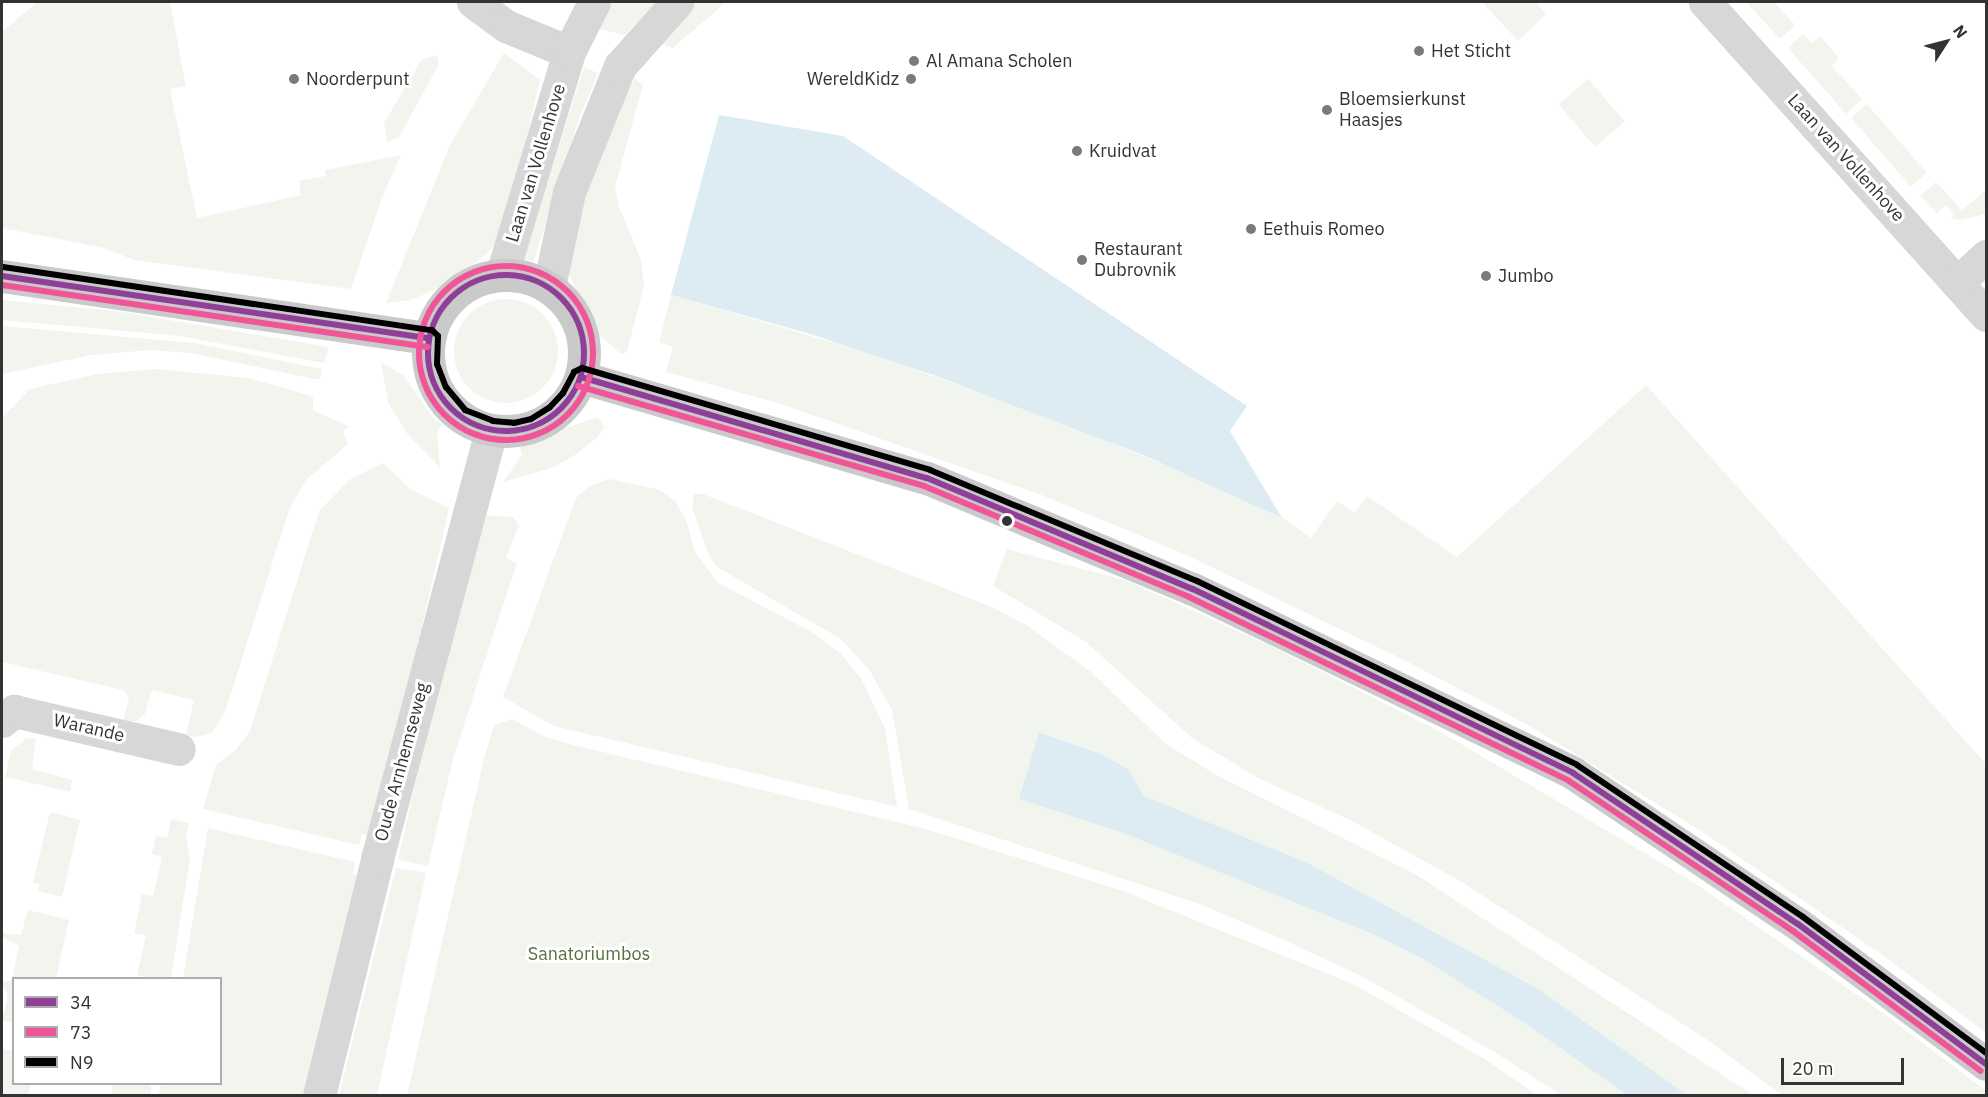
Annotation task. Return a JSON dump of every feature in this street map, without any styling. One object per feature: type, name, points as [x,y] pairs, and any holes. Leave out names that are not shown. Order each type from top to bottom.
[{"type":"main road","points":[[502,274],[523,276],[549,287],[565,301],[580,325],[585,350],[581,377],[572,398],[556,414],[514,432],[490,430],[460,417],[438,392],[428,366],[429,338],[438,313],[455,293],[476,280],[502,274]]},
{"type":"main road","points":[[2,276],[429,338]]},
{"type":"main road","points":[[581,377],[927,478],[1193,589],[1573,773],[1798,924],[1986,1064]]},
{"type":"street","points":[[473,2],[506,26],[569,52]]},
{"type":"street","name":"Laan van Vollenhove","points":[[502,274],[569,52],[594,2]]},
{"type":"street","points":[[549,287],[569,192],[620,66],[677,2]]},
{"type":"street","name":"Laan van Vollenhove","points":[[1705,2],[1986,315]]},
{"type":"street","points":[[1957,283],[1986,256]]},
{"type":"street","name":"Oude Arnhemseweg","points":[[319,1095],[377,859],[490,430]]},
{"type":"street","name":"Warande","points":[[2,721],[14,711],[178,749]]},
{"type":"green space","points":[[37,2],[170,2],[186,86],[170,89],[197,218],[301,195],[299,181],[326,176],[325,170],[401,155],[383,195],[351,289],[134,260],[104,248],[2,228],[2,32]]},
{"type":"green space","points":[[612,2],[656,2],[625,35],[599,29]]},
{"type":"green space","points":[[692,2],[726,2],[673,48],[657,43]]},
{"type":"green space","points":[[1482,2],[1535,2],[1546,14],[1518,41]]},
{"type":"green space","points":[[1746,2],[1774,2],[1795,25],[1780,39]]},
{"type":"green space","points":[[1803,34],[1812,43],[1820,36],[1839,58],[1832,66],[1862,99],[1846,114],[1788,48]]},
{"type":"green space","points":[[504,53],[540,80],[510,207],[493,247],[473,266],[434,290],[411,300],[386,303],[450,145]]},
{"type":"green space","points":[[437,55],[439,64],[399,137],[387,142],[384,123],[422,59]]},
{"type":"green space","points":[[584,67],[598,73],[580,116],[534,260],[529,265],[523,262]]},
{"type":"green space","points":[[635,79],[643,85],[615,187],[619,207],[641,260],[644,286],[627,351],[621,354],[598,334],[567,271],[577,207],[619,104]]},
{"type":"green space","points":[[1588,79],[1625,121],[1595,147],[1559,105]]},
{"type":"green space","points":[[1867,104],[1927,173],[1911,186],[1851,118]]},
{"type":"green space","points":[[1936,182],[1962,210],[1986,190],[1986,214],[1959,220],[1950,218],[1954,214],[1946,206],[1937,213],[1920,196]]},
{"type":"green space","points":[[671,295],[869,353],[1073,427],[1212,485],[1283,518],[1311,538],[1337,501],[1355,513],[1367,496],[1457,557],[1646,385],[1986,764],[1986,1033],[1881,954],[1701,831],[1528,725],[1402,659],[1182,553],[1039,494],[778,403],[666,372],[673,347],[659,342]]},
{"type":"green space","points":[[506,299],[526,303],[543,314],[554,331],[558,351],[554,371],[543,388],[526,399],[506,403],[486,399],[469,388],[458,371],[454,351],[458,331],[469,314],[486,303]]},
{"type":"green space","points":[[2,300],[116,311],[329,347],[324,363],[180,336],[2,320]]},
{"type":"green space","points":[[2,326],[194,343],[322,369],[320,379],[314,379],[191,353],[150,350],[91,355],[2,374]]},
{"type":"green space","points":[[381,362],[404,376],[434,419],[443,424],[437,433],[440,467],[408,435],[388,402]]},
{"type":"green space","points":[[156,369],[248,378],[295,391],[313,397],[313,410],[348,426],[343,431],[348,444],[306,480],[289,510],[225,712],[212,733],[195,737],[186,735],[194,700],[152,690],[145,714],[136,721],[123,721],[129,697],[123,690],[2,662],[2,418],[30,389],[98,374]]},
{"type":"green space","points":[[598,417],[604,427],[597,438],[572,457],[552,468],[503,482],[522,455],[519,444]]},
{"type":"green space","points":[[383,463],[410,489],[449,508],[374,836],[362,834],[359,845],[203,809],[216,765],[236,750],[250,731],[319,511],[349,480]]},
{"type":"green space","points":[[610,479],[660,490],[675,501],[686,520],[695,552],[718,583],[810,631],[840,653],[862,680],[885,729],[897,807],[554,726],[503,697],[576,498],[590,486]]},
{"type":"green space","points":[[694,494],[703,494],[992,607],[1026,625],[1090,671],[1166,744],[1218,776],[1415,874],[1753,1095],[1687,1095],[1540,990],[1306,862],[1144,796],[1128,769],[1101,754],[1040,732],[1020,799],[1123,833],[1375,935],[1423,959],[1526,1024],[1627,1095],[1561,1095],[1493,1051],[1365,978],[1278,937],[1197,903],[909,809],[892,710],[870,671],[841,639],[717,567],[708,554],[692,507]]},
{"type":"green space","points":[[477,515],[513,517],[519,525],[506,558],[517,563],[454,755],[428,866],[398,860]]},
{"type":"green space","points":[[1007,549],[1128,581],[1279,650],[1439,731],[1690,880],[1876,1008],[1986,1091],[1986,1095],[1782,1095],[1709,1041],[1460,881],[1350,820],[1258,778],[1192,738],[1086,642],[993,586]]},
{"type":"green space","name":"Sanatoriumbos","points":[[512,719],[543,736],[569,744],[926,829],[1123,891],[1353,984],[1485,1059],[1537,1095],[407,1095],[484,759],[494,725]]},
{"type":"green space","points":[[26,738],[36,739],[32,769],[72,780],[70,792],[5,777],[11,751]]},
{"type":"green space","points":[[50,812],[80,820],[62,897],[38,891],[40,884],[33,883]]},
{"type":"green space","points":[[171,819],[189,823],[186,837],[190,858],[171,977],[144,977],[137,975],[146,935],[134,933],[142,894],[153,896],[162,857],[152,854],[156,835],[167,838]]},
{"type":"green space","points":[[208,828],[355,862],[353,874],[364,877],[309,1095],[158,1096],[161,1085],[222,1085],[222,977],[183,977]]},
{"type":"green space","points":[[396,868],[426,873],[377,1095],[339,1095]]},
{"type":"green space","points":[[28,910],[69,920],[56,977],[13,977],[19,946],[2,937],[2,933],[21,935]]},
{"type":"green space","points":[[12,980],[12,1023],[2,1020],[8,996],[2,983]]},
{"type":"green space","points":[[2,1048],[12,1051],[12,1085],[31,1085],[28,1095],[2,1095]]},
{"type":"green space","points":[[112,1085],[151,1085],[151,1095],[112,1095]]},
{"type":"shaded area","points":[[719,115],[843,136],[1247,406],[1230,431],[1282,518],[1143,455],[933,375],[807,333],[671,295]]},
{"type":"shaded area","points":[[1039,732],[1101,754],[1128,769],[1144,796],[1306,862],[1540,990],[1687,1095],[1627,1095],[1526,1024],[1423,959],[1375,935],[1123,833],[1019,799]]},
{"type":"transit line","name":"73","points":[[506,266],[523,267],[539,272],[568,291],[587,320],[592,336],[593,353],[592,370],[587,386],[568,415],[539,434],[523,439],[506,440],[489,439],[473,434],[444,415],[425,386],[420,370],[419,353],[420,336],[425,320],[444,291],[473,272],[489,267],[506,266]]},
{"type":"transit line","name":"N9","points":[[3,267],[432,330],[438,336],[437,364],[446,387],[465,410],[493,421],[514,423],[531,419],[550,407],[563,393],[574,372],[582,368],[930,470],[1197,581],[1577,765],[1803,917],[1986,1053]]},
{"type":"transit line","name":"34","points":[[506,275],[521,276],[536,281],[561,298],[578,323],[583,338],[584,353],[583,368],[578,383],[561,408],[536,425],[521,430],[506,431],[491,430],[476,425],[451,408],[434,383],[429,368],[428,353],[429,338],[434,323],[451,298],[476,281],[491,276],[506,275]]},
{"type":"transit line","name":"34","points":[[2,276],[429,338]]},
{"type":"transit line","name":"73","points":[[2,285],[428,347]]},
{"type":"transit line","name":"34","points":[[581,377],[927,478],[1193,589],[1573,773],[1798,924],[1986,1064]]},
{"type":"transit line","name":"73","points":[[578,386],[924,486],[1189,597],[1569,781],[1793,931],[1981,1071]]},
{"type":"place","name":"Het Sticht","points":[[1419,51]]},
{"type":"place","name":"Al Amana Scholen","points":[[914,61]]},
{"type":"place","name":"Noorderpunt","points":[[294,79]]},
{"type":"place","name":"WereldKidz","points":[[911,79]]},
{"type":"place","name":"Bloemsierkunst Haasjes","points":[[1327,110]]},
{"type":"place","name":"Kruidvat","points":[[1077,151]]},
{"type":"place","name":"Eethuis Romeo","points":[[1251,229]]},
{"type":"place","name":"Restaurant Dubrovnik","points":[[1082,260]]},
{"type":"place","name":"Jumbo","points":[[1486,276]]}]
